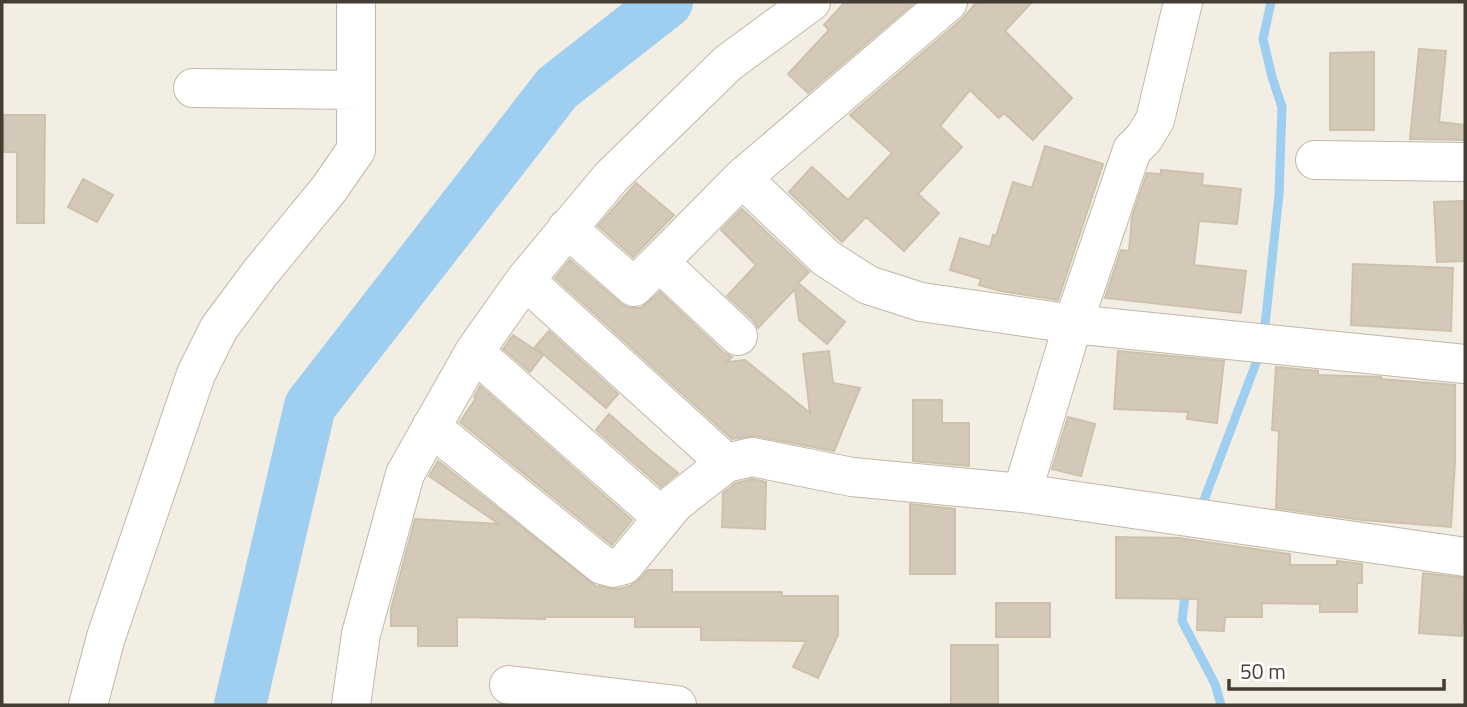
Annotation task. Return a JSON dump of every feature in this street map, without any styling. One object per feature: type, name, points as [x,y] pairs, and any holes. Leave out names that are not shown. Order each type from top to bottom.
[{"type":"street","points":[[88,705],[110,624],[196,374],[219,328],[329,189],[356,150],[356,2]]},
{"type":"street","points":[[351,705],[361,634],[405,474],[474,352],[525,280],[611,177],[728,63],[811,2]]},
{"type":"street","points":[[567,228],[634,287],[742,178],[948,2]]},
{"type":"street","points":[[1022,493],[1073,324],[1132,150],[1156,120],[1183,2]]},
{"type":"street","points":[[193,88],[356,90]]},
{"type":"street","points":[[1315,160],[1465,162]]},
{"type":"street","points":[[742,178],[826,258],[868,285],[921,303],[1073,324],[1465,363]]},
{"type":"street","points":[[659,262],[738,336]]},
{"type":"street","points":[[525,280],[726,463]]},
{"type":"street","points":[[474,352],[663,518]]},
{"type":"street","points":[[431,427],[467,458],[608,567],[613,568],[624,565],[675,503],[726,463],[752,457],[852,477],[1022,493],[1465,556]]},
{"type":"street","points":[[509,685],[677,705]]},
{"type":"building","points":[[845,2],[915,2],[808,93],[788,74],[829,30],[824,25]]},
{"type":"building","points":[[977,2],[1032,2],[1005,31],[1072,98],[1033,140],[1004,113],[999,118],[970,90],[940,126],[962,147],[918,194],[939,213],[904,251],[866,217],[842,242],[789,192],[812,167],[848,200],[892,153],[850,115],[962,19]]},
{"type":"building","points":[[1419,49],[1446,51],[1439,122],[1465,125],[1465,140],[1410,139]]},
{"type":"building","points":[[1374,52],[1374,130],[1330,130],[1330,53]]},
{"type":"building","points":[[4,115],[45,115],[44,223],[17,223],[17,152],[4,152]]},
{"type":"building","points":[[1045,146],[1103,164],[1058,300],[979,285],[981,279],[950,270],[960,238],[990,247],[1013,182],[1032,188]]},
{"type":"building","points":[[1161,170],[1203,174],[1202,185],[1241,189],[1237,224],[1199,221],[1194,265],[1246,271],[1241,313],[1105,298],[1121,250],[1129,251],[1132,217],[1147,173],[1161,174]]},
{"type":"building","points":[[83,179],[113,195],[97,222],[68,207]]},
{"type":"building","points":[[636,183],[674,215],[633,257],[598,226]]},
{"type":"building","points":[[1465,201],[1465,261],[1437,262],[1434,202]]},
{"type":"building","points":[[742,209],[809,272],[798,283],[845,322],[827,344],[799,320],[795,289],[758,328],[727,296],[756,265],[721,230]]},
{"type":"building","points":[[570,260],[629,308],[641,308],[660,292],[723,352],[732,357],[726,362],[745,360],[810,413],[803,354],[829,351],[833,383],[860,388],[834,451],[756,436],[732,439],[555,278]]},
{"type":"building","points":[[1353,264],[1453,268],[1451,331],[1351,325]]},
{"type":"building","points":[[549,331],[618,394],[606,408],[535,347]]},
{"type":"building","points":[[513,335],[543,355],[530,372],[503,349]]},
{"type":"building","points":[[1118,351],[1224,361],[1217,423],[1187,419],[1188,412],[1114,409]]},
{"type":"building","points":[[1276,367],[1318,371],[1318,375],[1381,377],[1455,385],[1455,462],[1451,527],[1362,520],[1276,508],[1279,431],[1272,430]]},
{"type":"building","points":[[480,386],[632,520],[612,545],[460,422],[476,398],[474,397]]},
{"type":"building","points":[[913,400],[942,400],[942,423],[969,423],[969,466],[913,461]]},
{"type":"building","points":[[609,414],[678,473],[661,487],[596,430]]},
{"type":"building","points":[[1068,417],[1095,424],[1081,476],[1052,469]]},
{"type":"building","points":[[438,461],[596,586],[619,589],[630,586],[648,570],[672,570],[672,592],[782,592],[782,596],[838,596],[838,635],[818,678],[793,667],[806,641],[701,640],[701,627],[635,627],[635,617],[457,617],[457,646],[418,646],[418,626],[391,626],[391,609],[415,519],[499,524],[429,476]]},
{"type":"building","points":[[752,479],[766,482],[765,529],[722,527],[723,493],[736,483]]},
{"type":"building","points":[[910,504],[955,509],[955,574],[910,574]]},
{"type":"building","points":[[1116,537],[1179,538],[1290,554],[1290,565],[1337,565],[1337,561],[1362,564],[1362,583],[1357,583],[1357,612],[1320,612],[1320,604],[1262,603],[1262,617],[1225,617],[1224,631],[1197,630],[1198,599],[1116,598]]},
{"type":"building","points":[[1423,573],[1465,578],[1462,636],[1419,633]]},
{"type":"building","points":[[996,603],[1050,603],[1050,637],[996,637]]},
{"type":"building","points":[[951,645],[998,645],[998,705],[951,705]]},
{"type":"waterway","points":[[240,705],[310,406],[557,88],[667,2]]},
{"type":"waterway","points":[[1265,325],[1279,195],[1282,107],[1263,39],[1271,2]]},
{"type":"waterway","points":[[1201,508],[1256,363]]},
{"type":"waterway","points":[[1186,587],[1182,621],[1215,684],[1221,705]]}]
